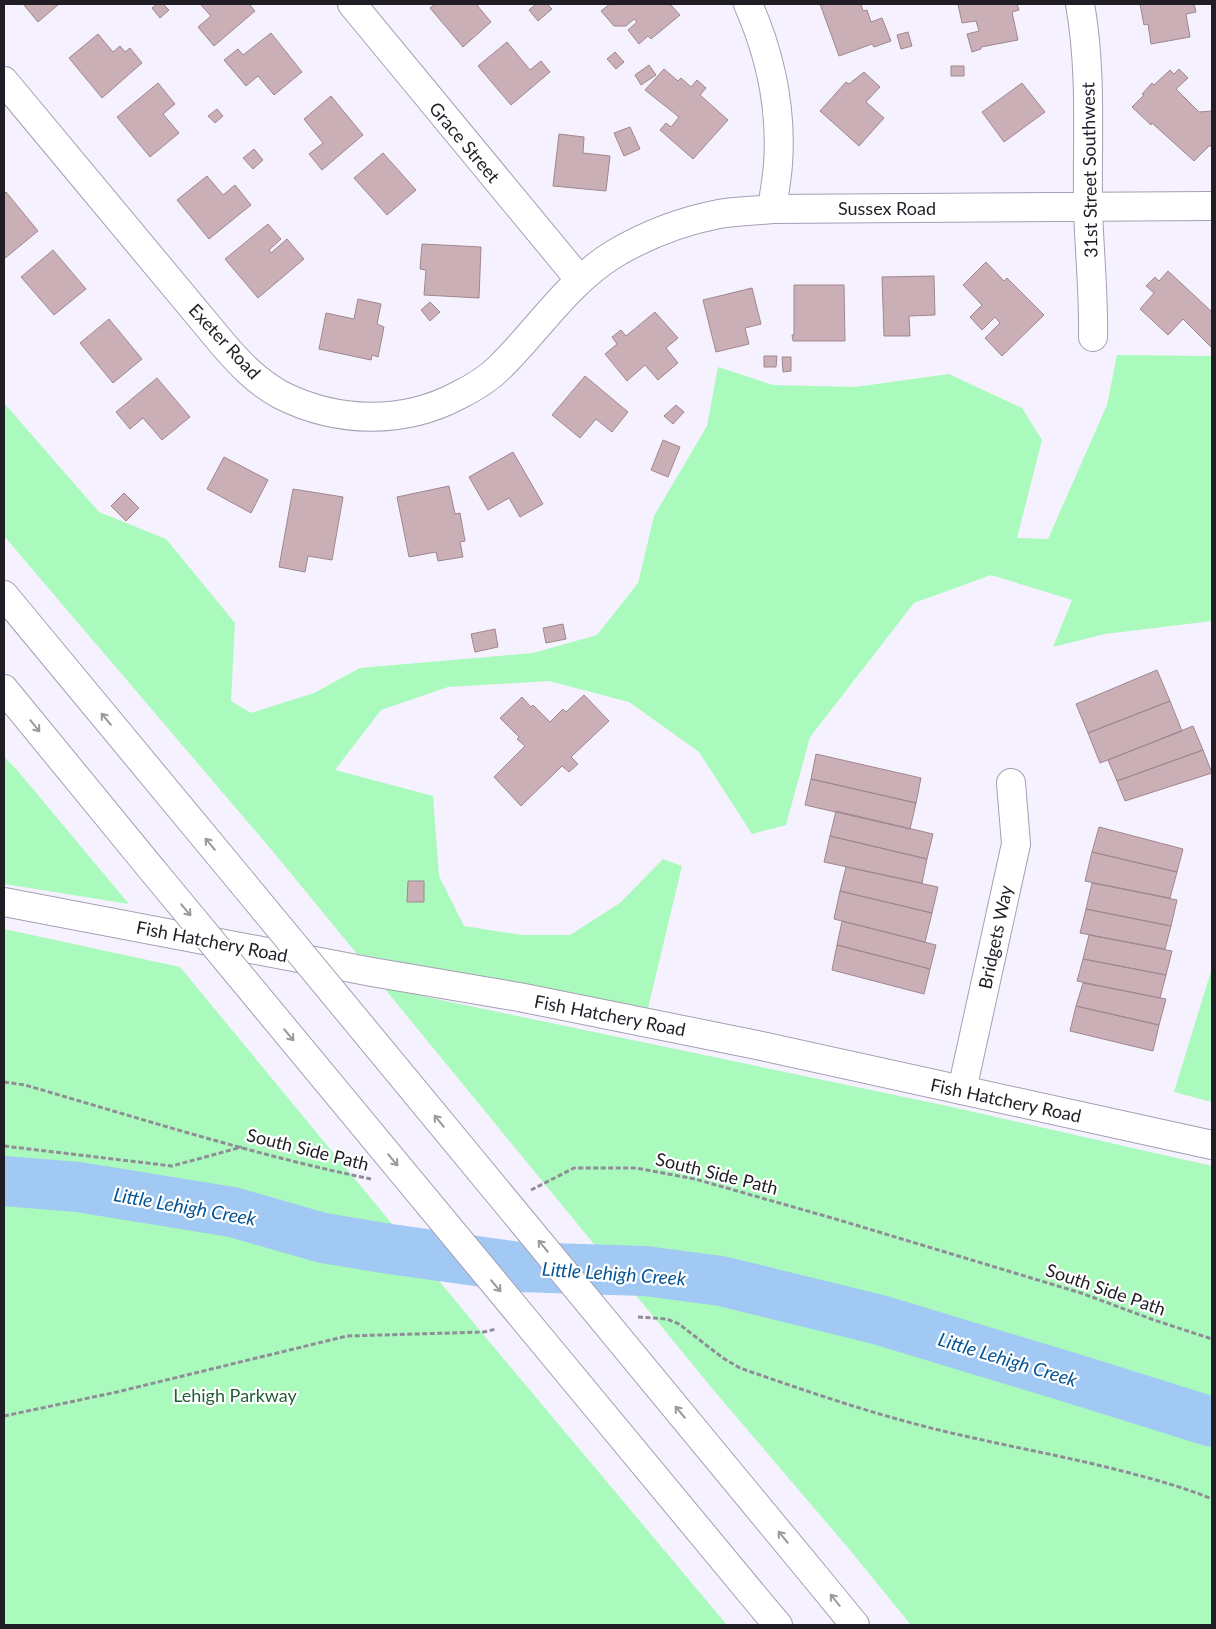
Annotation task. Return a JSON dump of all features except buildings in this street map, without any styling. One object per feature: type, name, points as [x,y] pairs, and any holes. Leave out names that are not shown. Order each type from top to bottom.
[{"type":"main road","name":"Grace Street","points":[[352,4],[579,279]]},
{"type":"main road","points":[[748,4],[759,30],[772,74],[778,118],[778,164],[772,209]]},
{"type":"main road","name":"31st Street Southwest","points":[[1080,4],[1088,85],[1088,207],[1094,314],[1093,337]]},
{"type":"main road","name":"Exeter Road","points":[[4,81],[241,365],[280,394],[310,407],[341,415],[374,418],[406,414],[443,403],[472,388],[498,369],[579,279]]},
{"type":"main road","name":"Sussex Road","points":[[579,279],[634,243],[679,224],[720,214],[772,209],[1212,206]]},
{"type":"main road","points":[[4,595],[855,1625]]},
{"type":"main road","points":[[4,689],[772,1618]]},
{"type":"main road","name":"Bridgets Way","points":[[962,1090],[1016,844],[1011,783]]},
{"type":"main road","name":"Fish Hatchery Road","points":[[4,902],[372,972],[519,997],[757,1045],[1212,1145]]},
{"type":"path","name":"South Side Path","points":[[4,1082],[25,1085],[242,1147],[341,1173],[378,1180]]},
{"type":"path","points":[[4,1146],[172,1166],[242,1147]]},
{"type":"path","name":"South Side Path","points":[[529,1190],[574,1168],[636,1168],[695,1179],[1081,1293],[1212,1339]]},
{"type":"green space","points":[[1117,355],[1212,356],[1212,621],[1105,634],[1053,647],[1072,600],[991,575],[914,603],[810,737],[786,825],[752,834],[699,752],[629,702],[549,681],[448,687],[381,710],[335,770],[433,796],[439,876],[464,926],[522,935],[570,935],[620,903],[663,859],[682,866],[648,1008],[357,954],[275,854],[4,536],[4,403],[99,512],[166,539],[235,623],[231,701],[251,713],[314,693],[360,668],[533,653],[597,635],[638,583],[654,516],[707,426],[718,367],[773,385],[855,387],[949,374],[1022,408],[1042,440],[1017,538],[1048,539],[1107,405]]},
{"type":"green space","points":[[4,757],[17,770],[129,904],[4,884]]},
{"type":"green space","name":"Lehigh Parkway","points":[[4,929],[180,967],[492,1345],[727,1625],[4,1625]]},
{"type":"green space","points":[[1212,968],[1212,1102],[1174,1092]]},
{"type":"green space","points":[[384,988],[952,1107],[1212,1166],[1212,1625],[911,1625],[716,1393]]},
{"type":"waterway","name":"Little Lehigh Creek","points":[[4,1181],[78,1187],[232,1212],[323,1238],[519,1267],[645,1271],[721,1281],[880,1320],[1212,1422]]}]
